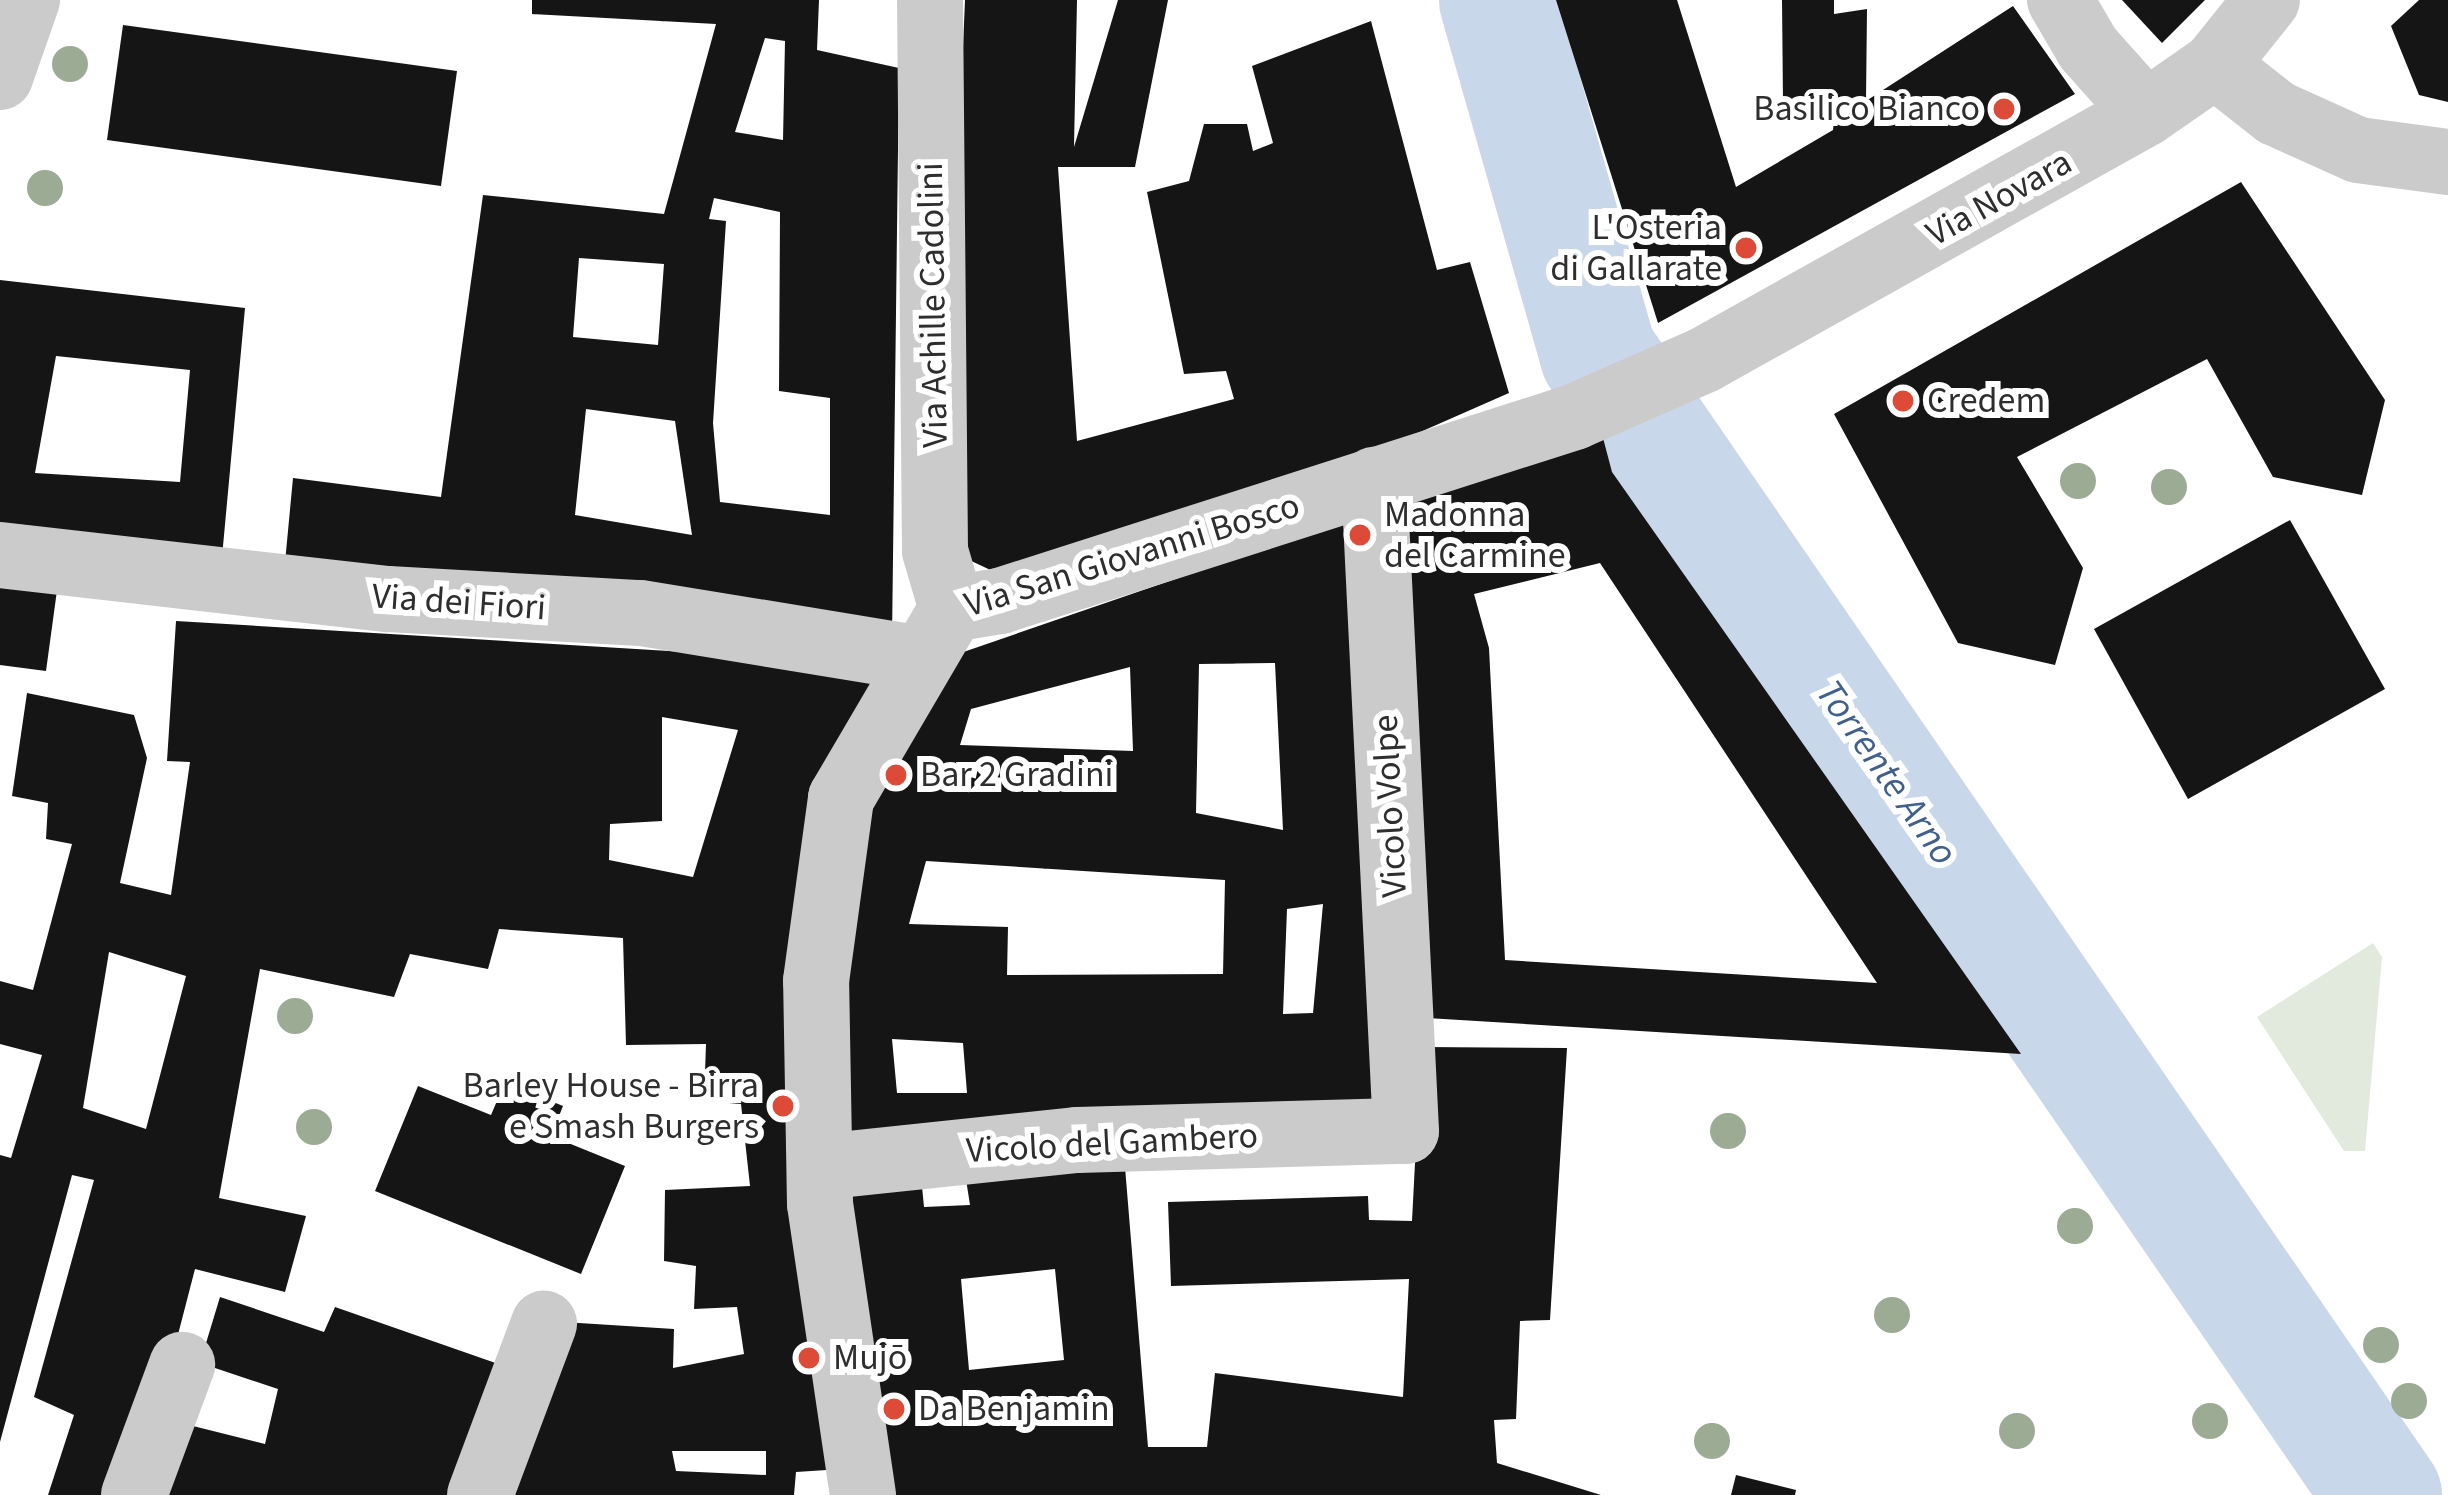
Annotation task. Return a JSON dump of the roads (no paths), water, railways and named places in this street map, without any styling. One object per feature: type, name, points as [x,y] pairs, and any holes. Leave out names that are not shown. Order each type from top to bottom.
[{"type":"street","points":[[0,76],[27,0]]},
{"type":"street","name":"Via Achille Cadolini","points":[[930,0],[934,633]]},
{"type":"street","points":[[2060,0],[2088,47],[2146,113]]},
{"type":"street","name":"Via Novara","points":[[1705,360],[2146,113],[2215,65],[2267,0]]},
{"type":"street","points":[[2215,65],[2276,113],[2358,150],[2448,162]]},
{"type":"street","name":"Via San Giovanni Bosco","points":[[934,633],[1000,601],[1574,417],[1705,360]]},
{"type":"street","name":"Vicolo Volpe","points":[[1374,480],[1406,1131]]},
{"type":"street","name":"Via dei Fiori","points":[[0,555],[388,599],[934,633]]},
{"type":"street","points":[[863,1495],[820,1167],[815,981],[841,798],[934,633]]},
{"type":"street","name":"Vicolo del Gambero","points":[[820,1167],[1077,1140],[1406,1131]]},
{"type":"street","points":[[480,1495],[544,1324]]},
{"type":"street","points":[[134,1495],[182,1365]]},
{"type":"waterway","name":"Torrente Arno","points":[[1497,0],[1598,354],[2383,1495]]},
{"type":"place","name":"Basilico Bianco","points":[[2004,109]]},
{"type":"place","name":"L'Osteria di Gallarate","points":[[1746,248]]},
{"type":"place","name":"Credem","points":[[1903,401]]},
{"type":"place","name":"Madonna del Carmine","points":[[1360,535]]},
{"type":"place","name":"Bar 2 Gradini","points":[[896,775]]},
{"type":"place","name":"Barley House - Birra e Smash Burgers","points":[[783,1106]]},
{"type":"place","name":"Mujō","points":[[809,1358]]},
{"type":"place","name":"Da Benjamin","points":[[894,1409]]}]
